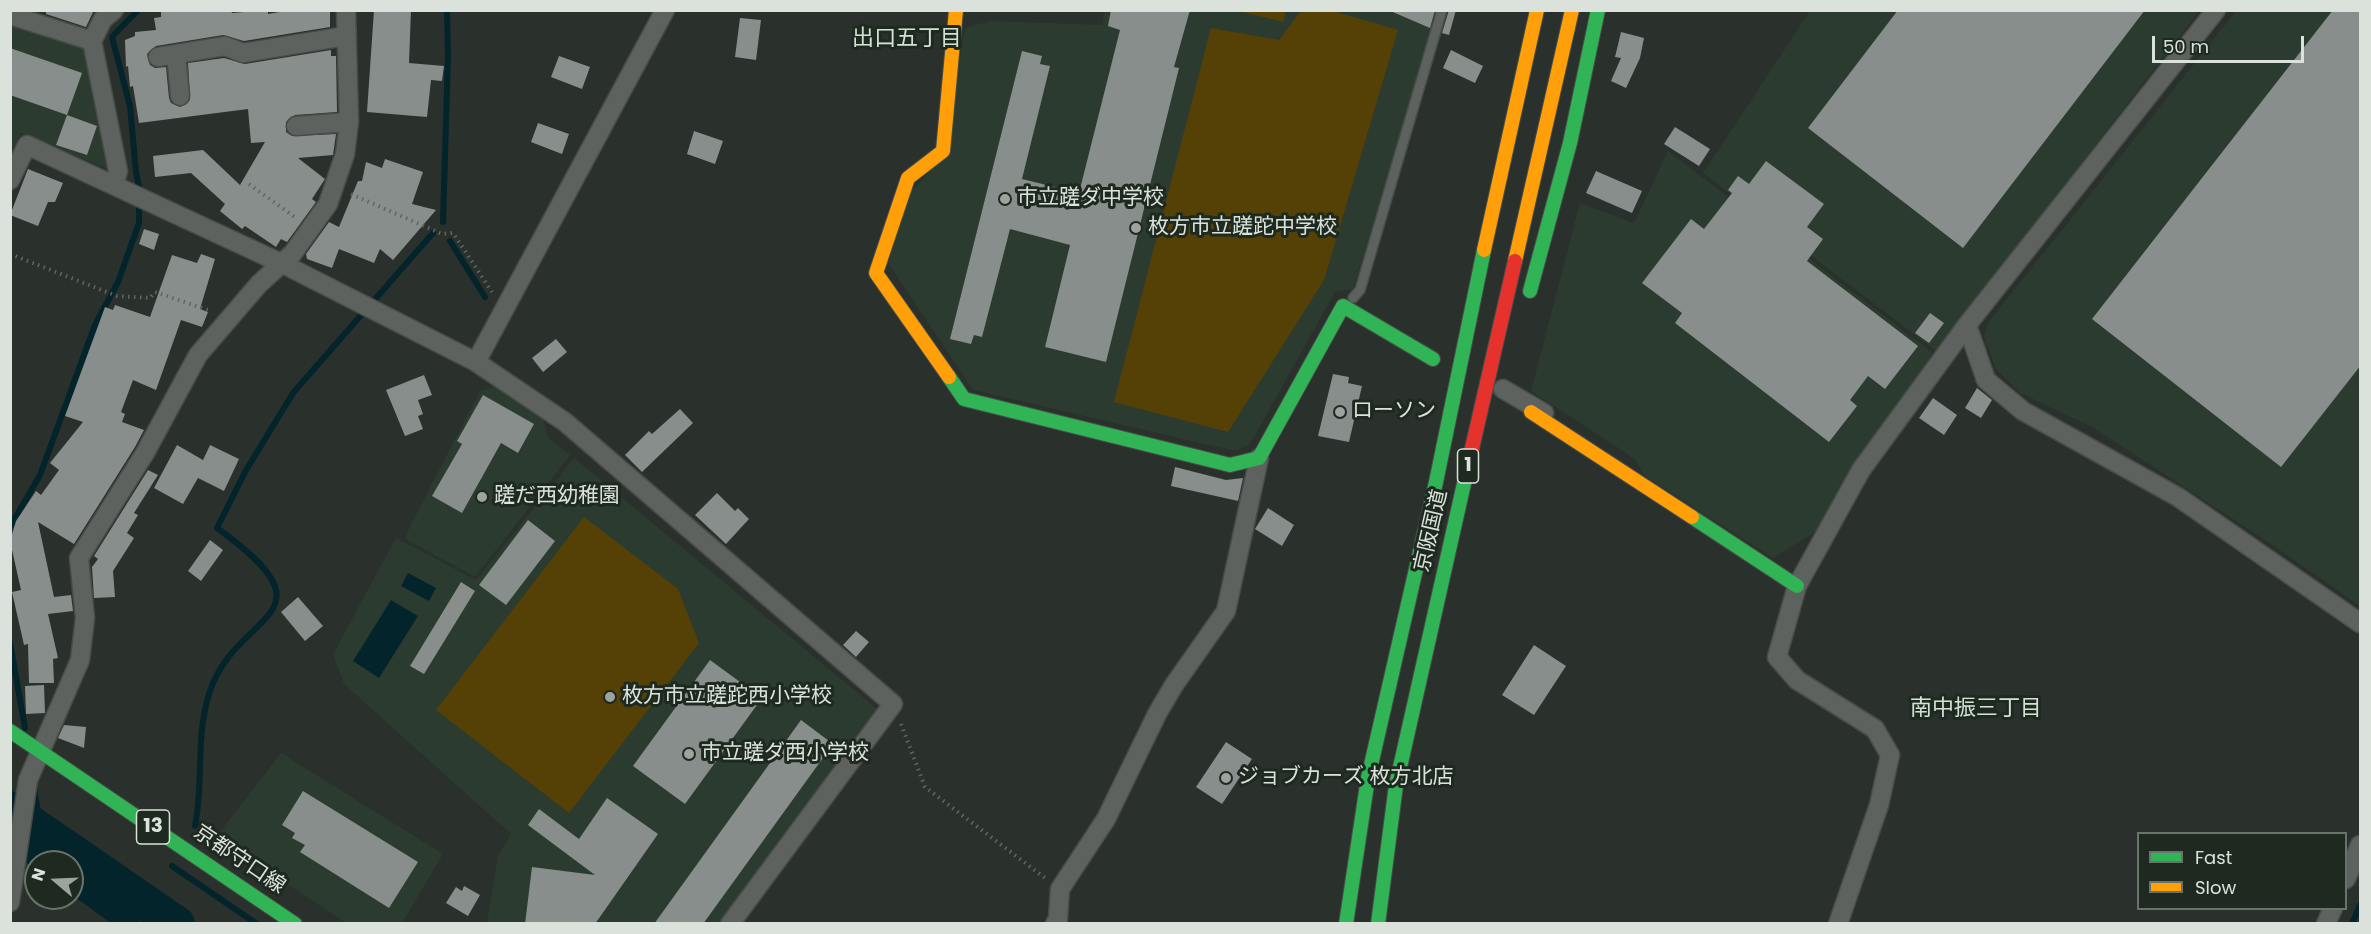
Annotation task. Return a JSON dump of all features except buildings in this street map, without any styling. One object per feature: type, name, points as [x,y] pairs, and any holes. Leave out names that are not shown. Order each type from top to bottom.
[{"type":"main road","points":[[956,10],[943,151],[908,178],[876,273],[964,399],[1230,465],[1259,458],[1348,302],[1433,359]]},
{"type":"main road","name":"京阪国道","points":[[1346,924],[1368,778],[1437,482],[1459,362],[1537,10]]},
{"type":"main road","name":"京阪国道","points":[[1378,924],[1396,785],[1572,10]]},
{"type":"main road","points":[[1527,300],[1570,143],[1598,10]]},
{"type":"main road","points":[[1463,485],[1505,384]]},
{"type":"main road","points":[[1531,412],[1634,477],[1797,586]]},
{"type":"main road","name":"京都守口線","points":[[10,731],[295,924]]},
{"type":"street","points":[[114,10],[103,19],[92,41],[118,171],[114,185]]},
{"type":"street","points":[[10,902],[15,838],[28,780],[80,660],[85,618],[79,558],[145,453],[198,355],[259,284],[283,264],[328,204],[336,187],[345,154],[349,122],[346,10]]},
{"type":"street","points":[[476,362],[665,10]]},
{"type":"street","points":[[1838,924],[1879,805],[1890,755],[1875,729],[1797,680],[1777,657],[1797,586],[1861,470],[1967,325],[2216,10]]},
{"type":"street","points":[[10,15],[92,41]]},
{"type":"street","points":[[180,96],[167,55],[225,46],[243,53],[346,36]]},
{"type":"street","points":[[296,126],[349,122]]},
{"type":"street","points":[[12,175],[27,145],[283,264],[476,362],[564,422],[893,704],[730,924]]},
{"type":"street","points":[[1348,302],[1459,362]]},
{"type":"street","points":[[1967,325],[1986,380],[2023,411],[2178,497],[2361,623]]},
{"type":"street","points":[[1505,384],[1625,460],[1634,477]]},
{"type":"street","points":[[1055,924],[1058,919],[1060,890],[1106,819],[1169,695],[1226,611],[1259,458]]},
{"type":"street","points":[[2347,877],[2361,845]]},
{"type":"street","points":[[2326,924],[2333,910]]},
{"type":"lane","points":[[1348,302],[1360,290],[1442,10]]},
{"type":"path","points":[[249,184],[311,229]]},
{"type":"path","points":[[336,187],[442,234],[453,233],[504,310]]},
{"type":"path","points":[[10,254],[117,296],[150,298],[155,292],[229,317]]},
{"type":"path","points":[[893,704],[925,787],[1060,890]]},
{"type":"shaded area","name":"枚方市立蹉跎中学校","points":[[1104,10],[1439,11],[1353,289],[1335,292],[1250,444],[1235,451],[973,390],[888,263],[911,192],[944,156],[965,28],[990,21],[1103,25]]},
{"type":"shaded area","points":[[1286,10],[1283,22],[1239,11]]},
{"type":"shaded area","points":[[1301,11],[1333,11],[1398,30],[1324,280],[1228,432],[1114,402],[1211,28],[1279,40]]},
{"type":"shaded area","points":[[1810,11],[2199,11],[1936,351],[1703,173]]},
{"type":"shaded area","points":[[2236,11],[2360,11],[2360,606],[2268,542],[2094,428],[2020,393],[1996,369],[1984,337],[1987,324]]},
{"type":"shaded area","points":[[11,24],[87,48],[110,170],[21,133],[11,153]]},
{"type":"shaded area","points":[[1668,151],[1933,353],[1815,532],[1773,558],[1645,476],[1635,459],[1531,391],[1580,203],[1634,223]]},
{"type":"shaded area","name":"蹉だ西幼稚園","points":[[494,387],[543,418],[548,437],[570,455],[475,577],[404,538],[480,391]]},
{"type":"shaded area","name":"枚方市立蹉跎西小学校","points":[[574,458],[877,709],[724,923],[487,923],[498,856],[511,834],[344,684],[333,654],[396,538],[476,580]]},
{"type":"shaded area","points":[[584,517],[678,589],[699,643],[569,813],[436,710]]},
{"type":"shaded area","points":[[281,753],[443,854],[402,923],[346,923],[216,837]]},
{"type":"water","points":[[408,573],[436,588],[429,601],[401,586]]},
{"type":"water","points":[[391,600],[418,616],[379,678],[353,661]]},
{"type":"waterway","points":[[10,527],[40,475],[95,325],[118,282],[139,223],[139,187],[130,106],[112,37],[138,10]]},
{"type":"waterway","points":[[443,222],[448,55],[447,10]]},
{"type":"waterway","points":[[195,826],[202,728],[209,694],[222,666],[270,614],[276,598],[272,581],[254,558],[217,528],[245,472],[293,393],[433,233]]},
{"type":"waterway","points":[[450,241],[485,297]]},
{"type":"waterway","points":[[10,643],[25,728]]},
{"type":"waterway","points":[[34,788],[41,830]]},
{"type":"waterway","points":[[10,809],[177,924]]},
{"type":"waterway","points":[[29,850],[41,830]]},
{"type":"waterway","points":[[172,866],[257,924]]},
{"type":"waterway","points":[[84,891],[130,924]]},
{"type":"waterway","points":[[2352,924],[2360,905]]},
{"type":"traffic: fast","points":[[1530,291],[1570,143],[1598,10]]},
{"type":"traffic: fast","points":[[1346,924],[1368,778],[1436,482],[1484,250]]},
{"type":"traffic: fast","points":[[949,377],[964,399],[1230,465],[1259,458],[1343,306],[1433,359]]},
{"type":"traffic: fast","points":[[1378,924],[1396,785],[1470,457]]},
{"type":"traffic: fast","points":[[1692,517],[1797,586]]},
{"type":"traffic: fast","points":[[10,731],[295,924]]},
{"type":"traffic: slow","points":[[949,377],[876,273],[908,178],[943,151],[956,10]]},
{"type":"traffic: slow","points":[[1484,250],[1537,10]]},
{"type":"traffic: slow","points":[[1515,261],[1572,10]]},
{"type":"traffic: slow","points":[[1531,412],[1692,517]]},
{"type":"traffic: jam","points":[[1470,457],[1515,261]]},
{"type":"place","name":"市立蹉ダ中学校","points":[[1005,199]]},
{"type":"place","name":"枚方市立蹉跎中学校","points":[[1136,228]]},
{"type":"place","name":"ローソン","points":[[1340,412]]},
{"type":"place","name":"蹉だ西幼稚園","points":[[482,497]]},
{"type":"place","name":"枚方市立蹉跎西小学校","points":[[610,697]]},
{"type":"place","name":"市立蹉ダ西小学校","points":[[689,754]]},
{"type":"place","name":"ジョブカーズ 枚方北店","points":[[1226,778]]},
{"type":"district","name":"出口五丁目","points":[[907,39]]},
{"type":"district","name":"南中振三丁目","points":[[1976,709]]}]
